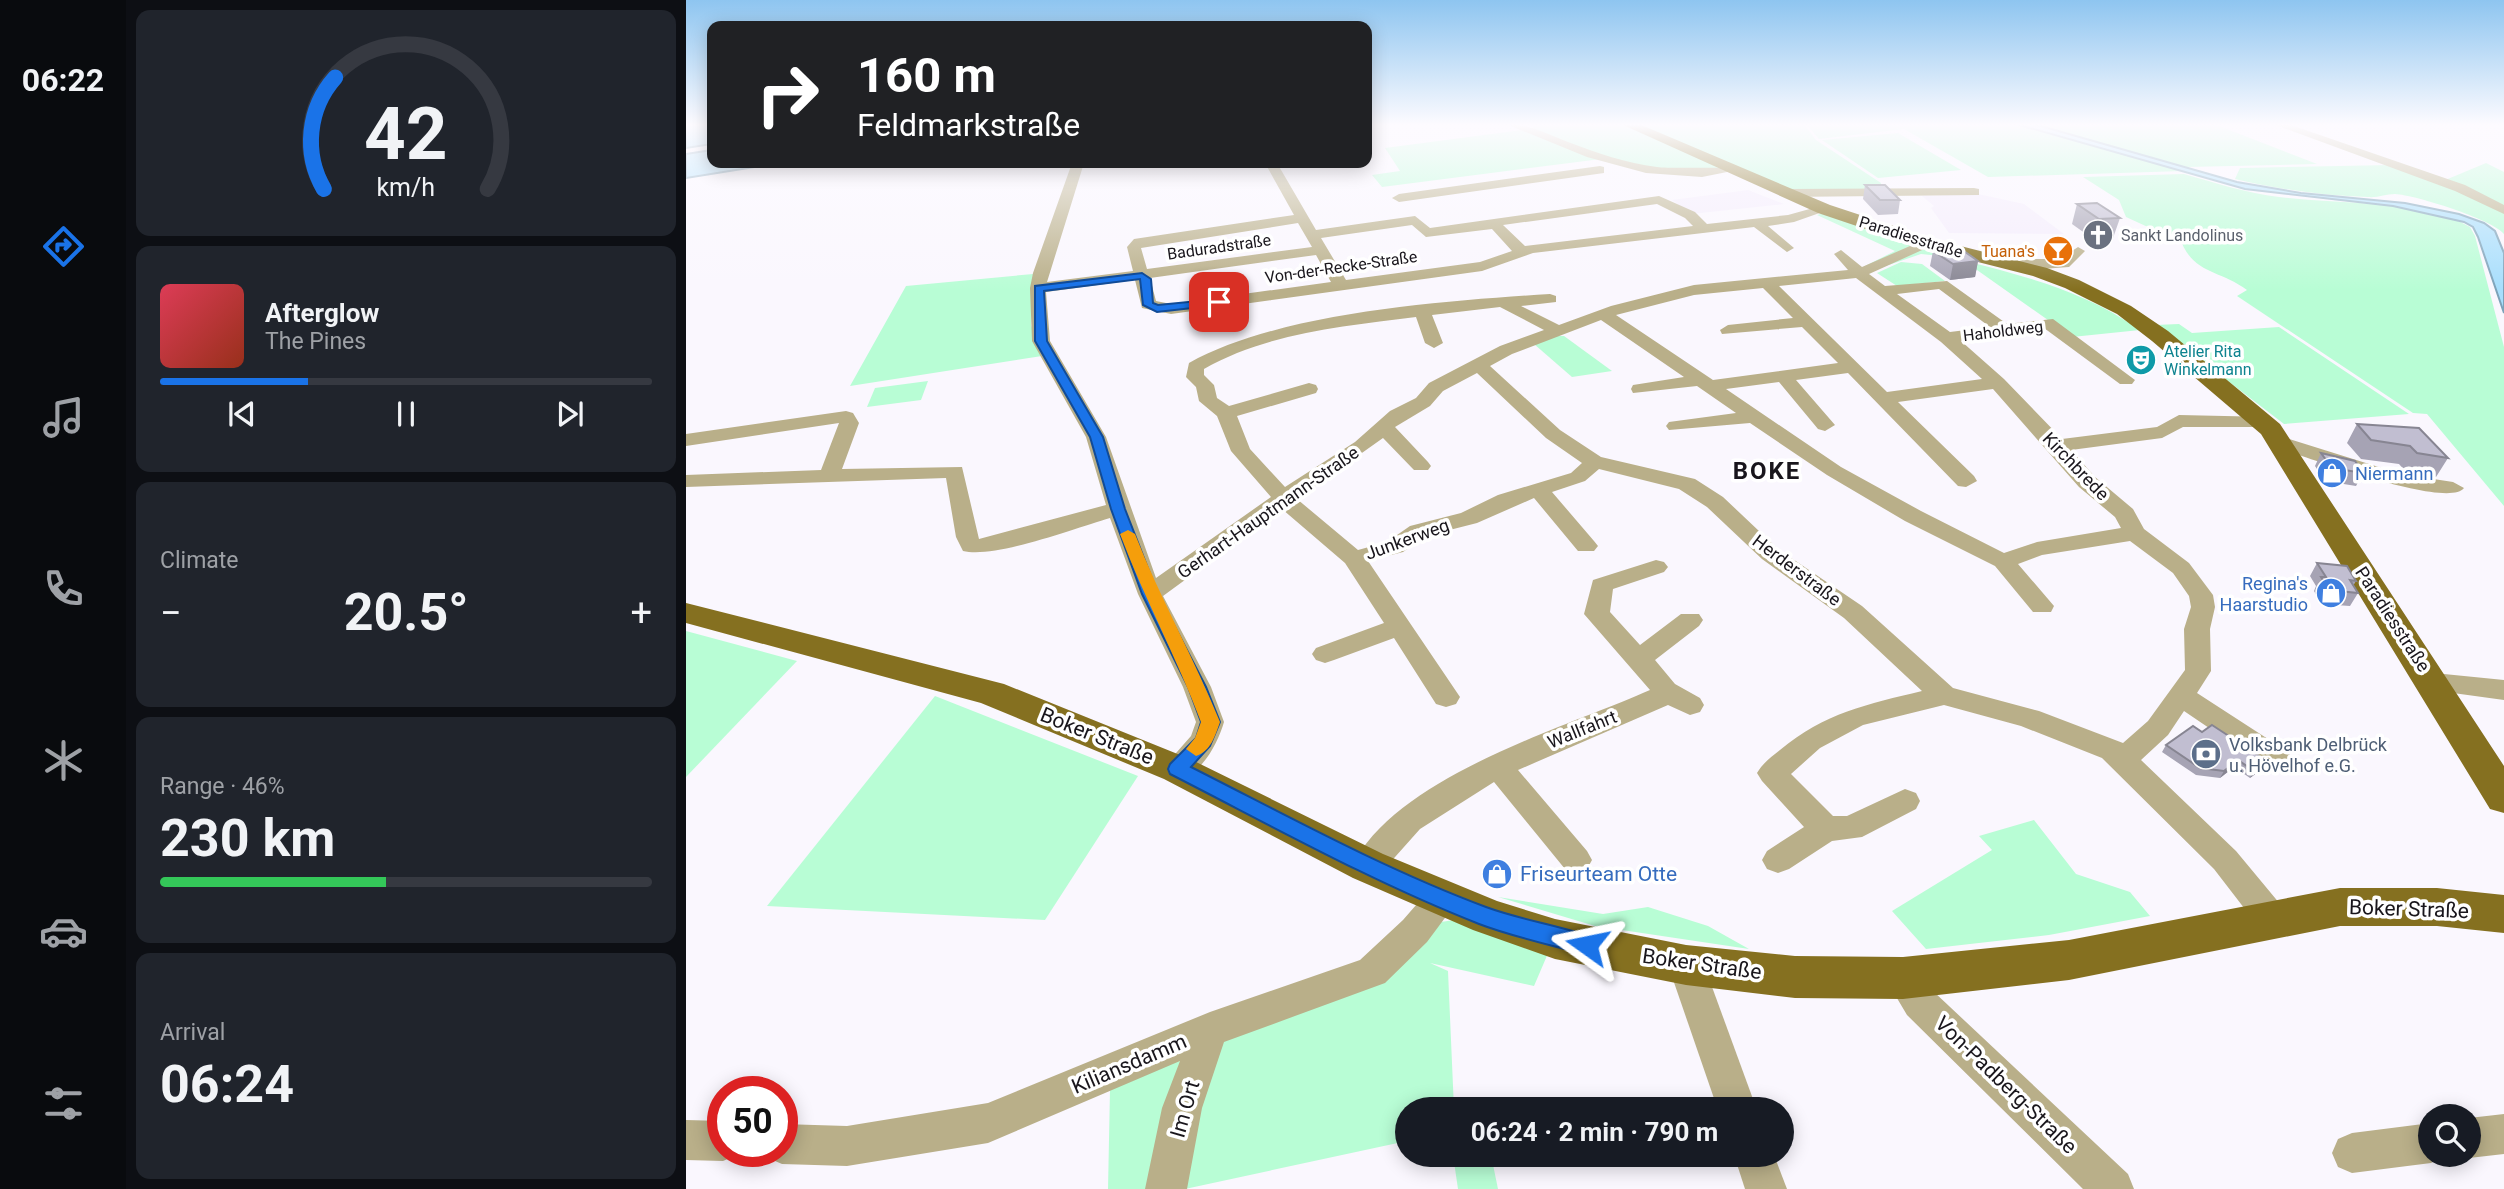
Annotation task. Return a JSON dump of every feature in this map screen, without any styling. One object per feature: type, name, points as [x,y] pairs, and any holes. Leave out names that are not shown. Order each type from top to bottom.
[{"type":"main road","name":"Paradiesstraße","points":[[1753,179],[1824,209],[1926,243],[2072,284],[2124,310],[2188,358],[2272,431],[2434,682],[2504,799]]},
{"type":"main road","name":"Boker Straße","points":[[686,613],[992,693],[1177,769],[1368,866],[1442,899],[1555,939],[1686,965],[1795,977],[1903,978],[2069,960],[2300,913],[2376,905],[2504,914]]},
{"type":"main road","name":"Boker Straße","points":[[2273,920],[2346,926],[2416,924],[2504,931]]},
{"type":"street","points":[[1072,179],[1048,247],[1038,288],[1041,341],[1096,437],[1118,509],[1150,594],[1197,687],[1210,722],[1204,741],[1177,769]]},
{"type":"street","points":[[1281,179],[1340,284]]},
{"type":"street","points":[[1519,179],[1396,194],[1426,233],[1659,200],[1690,215],[1700,234]]},
{"type":"street","points":[[2436,179],[2460,188],[2504,210]]},
{"type":"street","points":[[1784,193],[1974,192]]},
{"type":"street","name":"Von-der-Recke-Straße","points":[[1142,276],[1146,279],[1148,305],[1163,310],[1482,266],[1525,251],[1558,246],[1626,238],[1700,234],[1789,219],[1824,209]]},
{"type":"street","points":[[1142,276],[1134,247],[1139,242],[1304,218]]},
{"type":"street","points":[[1789,219],[1808,233]]},
{"type":"street","points":[[1312,234],[1415,220]]},
{"type":"street","points":[[1757,223],[1787,248]]},
{"type":"street","points":[[1495,224],[1518,249],[1525,251]]},
{"type":"street","points":[[1626,238],[1638,252]]},
{"type":"street","name":"Gerhart-Hauptmann-Straße","points":[[1150,594],[1285,500],[1397,415],[1423,402],[1436,387],[1506,350],[1608,308],[1769,276],[1860,273],[1926,243]]},
{"type":"street","points":[[1558,246],[1569,261]]},
{"type":"street","name":"Baduradstraße","points":[[1038,288],[1322,250]]},
{"type":"street","points":[[2015,266],[2030,263],[2061,265],[2068,263],[2078,251]]},
{"type":"street","points":[[1841,254],[1860,273]]},
{"type":"street","name":"Kirchbrede","points":[[1860,273],[1947,338],[1997,383],[2057,446],[2092,488],[2125,514],[2134,533],[2181,568],[2204,601],[2198,621],[2198,671],[2158,728],[2124,758]]},
{"type":"street","points":[[1682,275],[1694,290]]},
{"type":"street","points":[[1769,276],[1807,322],[1966,481]]},
{"type":"street","points":[[1883,291],[1942,284],[2005,330]]},
{"type":"street","points":[[1447,697],[1354,558],[1285,500],[1241,451],[1226,413],[1208,401],[1205,385],[1195,376],[1195,367],[1203,360],[1263,338],[1353,320],[1549,299]]},
{"type":"street","points":[[1502,302],[1556,330]]},
{"type":"street","points":[[1608,308],[1707,383],[1848,480],[2003,561],[2042,606]]},
{"type":"street","points":[[1422,312],[1434,343]]},
{"type":"street","points":[[1728,330],[1807,322]]},
{"type":"street","name":"Haholdweg","points":[[1947,338],[2047,323],[2126,380]]},
{"type":"street","name":"Herderstraße","points":[[1480,366],[1552,434],[1595,462],[1651,473],[1687,484],[1715,502],[1770,554],[1853,612],[1944,695],[2029,718],[2112,750],[2124,758]]},
{"type":"street","points":[[1640,389],[1853,367]]},
{"type":"street","points":[[1783,376],[1825,425]]},
{"type":"street","points":[[1883,398],[1997,383]]},
{"type":"street","points":[[1226,413],[1309,389]]},
{"type":"street","points":[[1676,426],[1756,416]]},
{"type":"street","points":[[686,440],[817,419],[846,418],[849,423],[829,475]]},
{"type":"street","points":[[2057,446],[2162,432],[2179,421],[2272,431]]},
{"type":"street","points":[[1383,427],[1421,466]]},
{"type":"street","name":"Paradiesstraße","points":[[2272,431],[2398,480],[2453,488]]},
{"type":"street","name":"Junkerweg","points":[[1354,558],[1395,547],[1418,531],[1469,518],[1506,500],[1578,477],[1595,462]]},
{"type":"street","points":[[686,481],[955,471],[971,546],[985,546],[1118,509]]},
{"type":"street","points":[[1538,490],[1586,546]]},
{"type":"street","points":[[2003,561],[2037,549],[2134,533]]},
{"type":"street","points":[[1656,567],[1602,585],[1597,614],[1640,658],[1664,690],[1690,705]]},
{"type":"street","points":[[1640,658],[1690,620]]},
{"type":"street","points":[[1325,654],[1400,626]]},
{"type":"street","points":[[2434,682],[2504,690]]},
{"type":"street","name":"Wallfahrt","points":[[1368,866],[1416,815],[1549,742],[1660,697],[1664,690]]},
{"type":"street","points":[[1826,829],[1772,773],[1810,741],[1855,717],[1944,695]]},
{"type":"street","points":[[2182,696],[2278,760]]},
{"type":"street","points":[[2124,758],[2225,860],[2273,920]]},
{"type":"street","points":[[1499,768],[1576,860]]},
{"type":"street","points":[[1778,860],[1826,829],[1851,828],[1905,801]]},
{"type":"street","name":"Kiliansdamm","points":[[798,1144],[847,1146],[988,1123],[1210,1030],[1372,971],[1415,931],[1442,899]]},
{"type":"street","points":[[1686,965],[1733,1097]]},
{"type":"street","name":"Von-Padberg-Straße","points":[[1903,978],[1920,1003],[2113,1189]]},
{"type":"street","name":"Im Ort","points":[[1166,1189],[1182,1108],[1210,1030]]},
{"type":"street","points":[[2481,1137],[2504,1134]]},
{"type":"street","points":[[686,1140],[707,1141]]},
{"type":"street","points":[[2353,1153],[2418,1145]]},
{"type":"street","points":[[1758,1167],[1766,1189]]},
{"type":"shaded area","points":[[1748,190],[1784,204],[1691,214],[1672,200]]},
{"type":"shaded area","points":[[1978,194],[2024,204],[2064,234],[1949,233],[1931,208],[1934,206],[1922,196]]},
{"type":"green space","points":[[1376,179],[1441,179],[1382,187]]},
{"type":"green space","points":[[1765,179],[1876,179],[1881,183],[1880,190],[1790,190]]},
{"type":"green space","points":[[2087,179],[2204,179],[2267,195],[2404,207],[2451,218],[2470,227],[2475,236],[2504,347],[2504,506],[2427,414],[2413,413],[2237,296],[2247,290],[2199,265],[2191,258],[2179,236],[2150,228],[2126,217],[2119,200]]},
{"type":"green space","points":[[2237,179],[2431,179],[2458,189],[2504,212],[2504,234],[2470,215],[2405,195],[2371,197],[2284,189]]},
{"type":"green space","points":[[2504,179],[2504,209],[2443,181]]},
{"type":"green space","points":[[1823,213],[1953,257],[1921,254],[1871,271],[1865,266],[1895,251],[1817,215]]},
{"type":"green space","points":[[1963,260],[2061,289],[2113,313],[2140,330],[2072,337]]},
{"type":"green space","points":[[1901,262],[1922,264],[1945,281],[1897,286],[1877,273]]},
{"type":"green space","points":[[1033,274],[1031,325],[1042,356],[850,386],[906,286]]},
{"type":"green space","points":[[2179,324],[2192,333],[2279,327],[2409,414],[2284,424],[2155,325]]},
{"type":"green space","points":[[1554,336],[1564,336],[1612,371],[1572,377],[1534,344]]},
{"type":"green space","points":[[928,381],[921,400],[867,407],[875,388]]},
{"type":"green space","points":[[686,631],[797,661],[686,777]]},
{"type":"green space","points":[[935,696],[1138,776],[1045,920],[767,906]]},
{"type":"green space","points":[[2034,820],[2076,874],[2130,892],[2150,916],[2049,935],[1926,949],[1892,911],[1992,850],[1979,836]]},
{"type":"green space","points":[[1498,897],[1603,914],[1648,907],[1708,926],[1749,949],[1595,926]]},
{"type":"green space","points":[[1454,920],[1549,951],[1534,986],[1430,963],[1448,971],[1453,1097],[1395,1097],[1395,1144],[1185,1189],[1108,1189],[1110,1090],[1441,922]]},
{"type":"green space","points":[[1455,1167],[1493,1167],[1498,1189],[1458,1189]]},
{"type":"water","points":[[2211,179],[2228,179],[2301,193],[2405,203],[2459,214],[2484,223],[2495,231],[2504,253],[2504,313],[2478,237],[2473,227],[2464,222],[2393,206],[2245,189]]},
{"type":"building","points":[[1865,185],[1885,185],[1900,200],[1880,200]]},
{"type":"building","points":[[2097,203],[2120,218],[2099,219],[2077,204]]},
{"type":"building","points":[[1961,249],[1978,261],[1953,264],[1933,251]]},
{"type":"building","points":[[2357,424],[2419,428],[2448,458],[2417,453],[2410,446],[2371,440]]},
{"type":"building","points":[[2321,453],[2355,461],[2363,473],[2332,468]]},
{"type":"building","points":[[2317,563],[2347,566],[2356,581],[2350,580],[2358,593],[2329,590],[2321,577],[2326,577]]},
{"type":"building","name":"Volksbank Delbrück u. Hövelhof e.G.","points":[[2212,725],[2267,761],[2254,771],[2238,760],[2224,771],[2200,768],[2166,745],[2193,726],[2202,732]]},
{"type":"slow traffic","points":[[1128,534],[1150,594],[1197,687],[1210,722],[1204,741],[1196,749]]},
{"type":"place","name":"Sankt Landolinus","points":[[2098,235]]},
{"type":"place","name":"Tuana's","points":[[2058,251]]},
{"type":"place","name":"Atelier Rita Winkelmann","points":[[2141,360]]},
{"type":"place","name":"Niermann","points":[[2332,473]]},
{"type":"place","name":"Regina's Haarstudio","points":[[2331,593]]},
{"type":"place","name":"Volksbank Delbrück u. Hövelhof e.G.","points":[[2206,754]]},
{"type":"place","name":"Friseurteam Otte","points":[[1497,874]]},
{"type":"district","name":"BOKE","points":[[1767,471]]},
{"type":"route","points":[[1219,302],[1157,309],[1148,305],[1146,279],[1142,276],[1038,288],[1041,341],[1096,437],[1118,509],[1150,594],[1197,687],[1210,722],[1204,741],[1177,769],[1368,866],[1442,899],[1555,939],[1587,945]]}]
